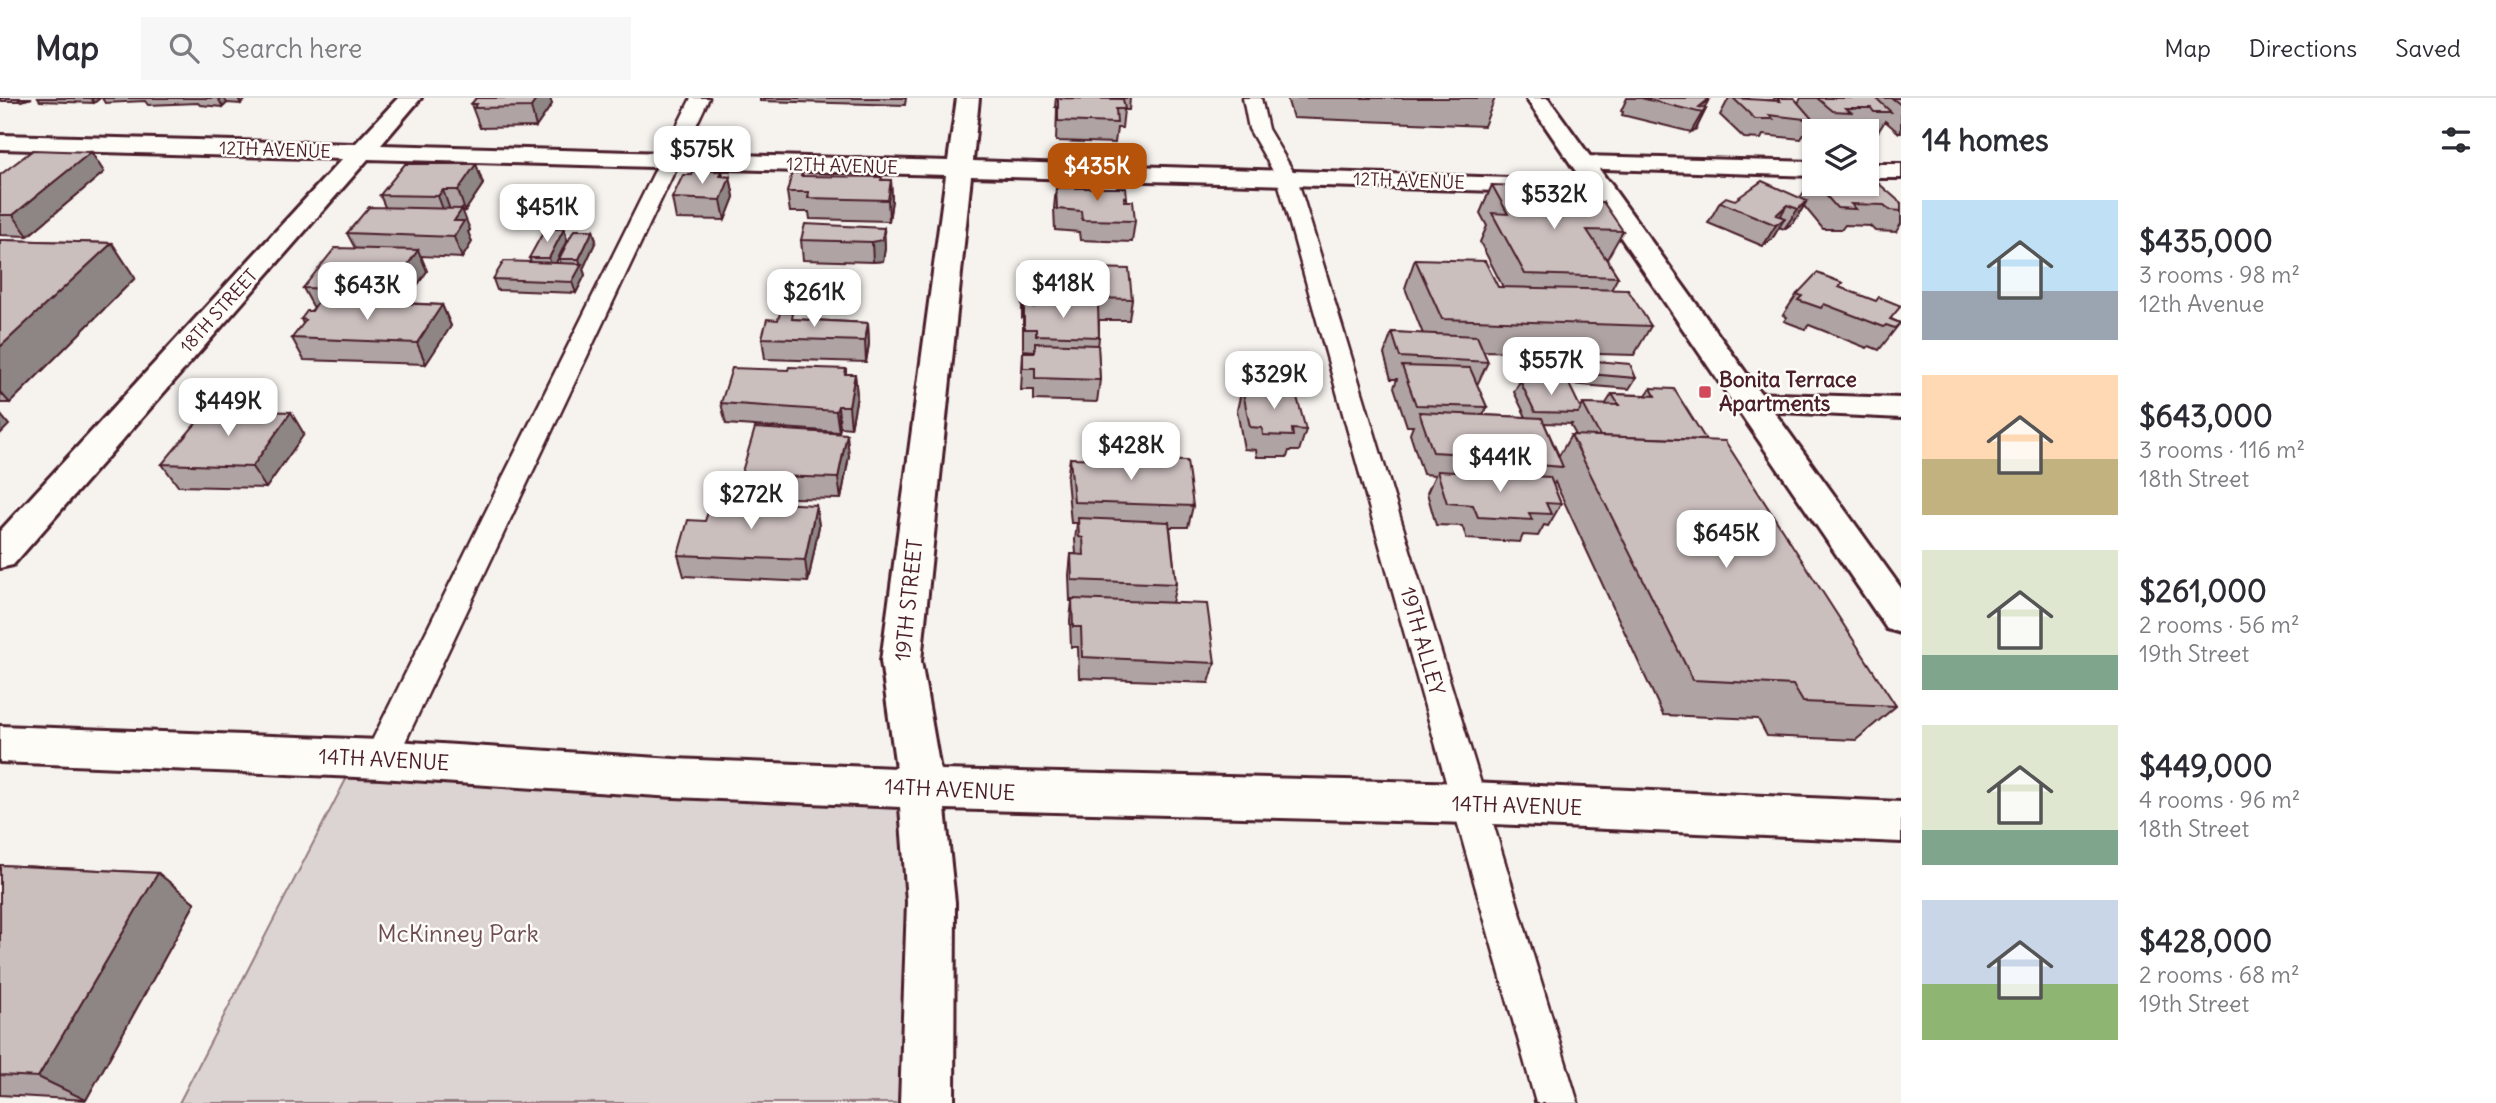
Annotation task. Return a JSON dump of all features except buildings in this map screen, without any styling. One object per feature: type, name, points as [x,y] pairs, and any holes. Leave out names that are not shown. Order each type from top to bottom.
[{"type":"street","name":"18TH STREET","points":[[0,555],[410,98]]},
{"type":"street","name":"19TH STREET","points":[[927,1103],[931,902],[921,789],[901,661],[968,98]]},
{"type":"street","points":[[1537,98],[1901,618]]},
{"type":"street","name":"12TH AVENUE","points":[[0,142],[1287,178],[1592,175],[1802,169]]},
{"type":"street","points":[[1879,171],[1901,172]]},
{"type":"street","points":[[1750,403],[1901,408]]},
{"type":"street","name":"14TH AVENUE","points":[[0,744],[380,759],[674,778],[921,789],[1470,803],[1901,822]]},
{"type":"lane","points":[[380,759],[700,98]]},
{"type":"lane","name":"19TH ALLEY","points":[[1252,98],[1251,105],[1264,138],[1287,178],[1557,1103]]},
{"type":"lane","points":[[40,166],[69,144]]},
{"type":"green space","name":"McKinney Park","points":[[357,758],[921,789],[927,1103],[179,1103]]},
{"type":"place","name":"Bonita Terrace Apartments","points":[[1705,392]]}]
